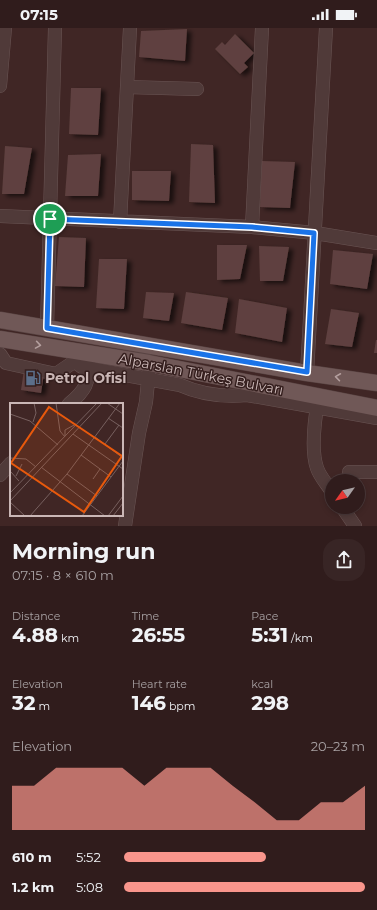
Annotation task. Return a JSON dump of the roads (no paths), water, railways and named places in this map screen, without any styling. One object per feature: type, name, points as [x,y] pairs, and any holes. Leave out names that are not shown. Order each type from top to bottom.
[{"type":"main road","name":"Alparslan Türkeş Bulvarı","points":[[0,320],[377,383]]},
{"type":"main road","name":"Alparslan Türkeş Bulvarı","points":[[0,338],[85,359],[149,371],[318,402],[377,408]]},
{"type":"street","points":[[0,86],[5,28]]},
{"type":"street","points":[[47,328],[55,28]]},
{"type":"street","points":[[120,222],[130,28]]},
{"type":"street","points":[[252,227],[262,28]]},
{"type":"street","points":[[307,372],[326,28]]},
{"type":"street","points":[[127,87],[197,89]]},
{"type":"street","points":[[0,216],[252,227],[314,233],[377,243]]},
{"type":"street","points":[[0,354],[6,363],[56,374],[85,359],[89,375],[84,388],[70,403]]},
{"type":"street","points":[[125,526],[138,434],[146,402],[149,371]]},
{"type":"street","points":[[325,482],[316,461],[318,402],[377,418]]},
{"type":"street","points":[[0,475],[10,464]]},
{"type":"street","points":[[349,472],[377,472]]},
{"type":"street","points":[[347,514],[355,526]]},
{"type":"place","name":"Petrol Ofisi","points":[[33,378]]}]
